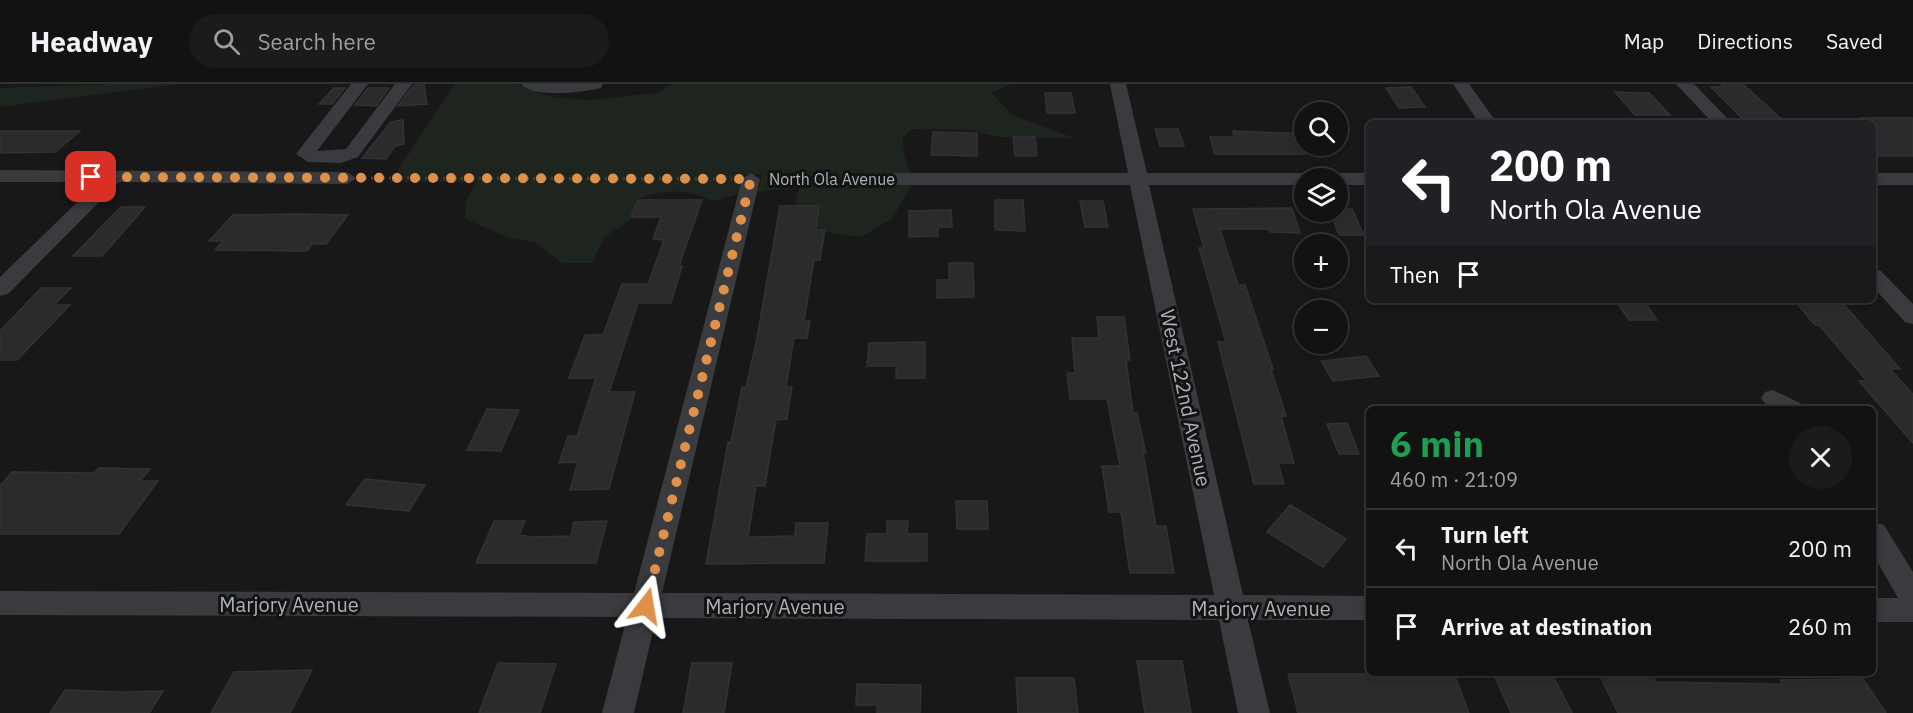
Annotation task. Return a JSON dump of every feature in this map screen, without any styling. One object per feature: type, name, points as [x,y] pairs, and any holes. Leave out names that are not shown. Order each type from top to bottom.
[{"type":"street","points":[[360,84],[305,154],[318,158],[341,157],[352,153],[404,84]]},
{"type":"street","points":[[529,84],[557,89],[589,85]]},
{"type":"street","name":"West 122nd Avenue","points":[[1119,84],[1254,713]]},
{"type":"street","points":[[1461,84],[1486,120]]},
{"type":"street","points":[[1684,84],[1720,120]]},
{"type":"street","points":[[0,176],[347,178]]},
{"type":"street","points":[[0,289],[113,178]]},
{"type":"street","points":[[1348,179],[1366,178]]},
{"type":"street","points":[[618,713],[751,179]]},
{"type":"street","name":"North Ola Avenue","points":[[862,179],[1294,179]]},
{"type":"street","points":[[1876,179],[1913,179]]},
{"type":"street","points":[[1876,278],[1913,317]]},
{"type":"street","points":[[1876,536],[1913,597]]},
{"type":"street","name":"Marjory Avenue","points":[[0,603],[1366,608]]},
{"type":"street","points":[[1876,610],[1913,610]]},
{"type":"path","name":"North Ola Avenue","points":[[347,178],[862,179]]},
{"type":"shaded area","points":[[179,84],[0,107],[0,88]]},
{"type":"shaded area","points":[[455,84],[516,84],[551,97],[589,100],[658,93],[671,84],[1012,84],[992,93],[1011,114],[1074,138],[999,137],[969,130],[912,129],[903,138],[904,155],[910,174],[853,175],[852,184],[912,184],[892,219],[861,237],[811,230],[793,217],[799,187],[758,192],[762,174],[743,174],[738,194],[713,201],[685,192],[659,193],[640,198],[630,220],[604,238],[592,263],[562,263],[534,242],[509,238],[465,219],[466,202],[476,182],[390,182]]},
{"type":"building","points":[[424,84],[427,104],[398,106],[413,86]]},
{"type":"building","points":[[1721,84],[1743,84],[1780,118],[1742,118],[1711,87],[1724,87]]},
{"type":"building","points":[[1411,87],[1425,107],[1399,108],[1386,88]]},
{"type":"building","points":[[334,88],[345,88],[332,104],[319,104]]},
{"type":"building","points":[[368,88],[389,88],[376,106],[355,105]]},
{"type":"building","points":[[1615,92],[1649,93],[1670,115],[1635,115]]},
{"type":"building","points":[[1045,93],[1071,93],[1075,113],[1047,113]]},
{"type":"building","points":[[1861,118],[1913,118],[1913,156],[1879,156],[1876,153],[1876,120]]},
{"type":"building","points":[[403,120],[404,144],[395,146],[386,159],[362,158],[391,122]]},
{"type":"building","points":[[1155,129],[1178,129],[1184,146],[1160,146]]},
{"type":"building","points":[[0,131],[80,131],[55,152],[0,153]]},
{"type":"building","points":[[1233,131],[1294,134],[1294,154],[1215,154],[1210,137],[1234,137]]},
{"type":"building","points":[[933,132],[977,133],[977,156],[931,155]]},
{"type":"building","points":[[1013,137],[1035,137],[1037,156],[1015,156]]},
{"type":"building","points":[[638,200],[702,200],[679,266],[682,266],[671,303],[638,303],[609,392],[635,392],[609,489],[570,490],[578,462],[559,463],[568,436],[577,436],[596,378],[569,378],[585,335],[603,335],[622,284],[648,284],[664,240],[653,239],[661,217],[631,217]]},
{"type":"building","points":[[995,200],[1023,200],[1025,231],[995,230]]},
{"type":"building","points":[[1080,201],[1103,201],[1108,227],[1085,227]]},
{"type":"building","points":[[780,206],[819,206],[816,230],[825,230],[820,260],[814,260],[804,321],[810,321],[807,338],[794,338],[786,387],[792,387],[787,419],[776,420],[765,486],[756,486],[748,537],[795,536],[796,523],[828,523],[824,563],[706,564],[728,442],[731,442],[742,387],[746,387],[757,338]]},
{"type":"building","points":[[121,207],[145,207],[102,256],[73,256]]},
{"type":"building","points":[[1292,208],[1294,222],[1296,222],[1300,233],[1270,232],[1269,229],[1220,229],[1238,285],[1245,285],[1286,416],[1281,416],[1294,463],[1278,463],[1284,484],[1254,484],[1218,342],[1226,342],[1199,248],[1204,248],[1193,209]]},
{"type":"building","points":[[1348,209],[1352,209],[1364,235],[1339,234],[1334,222],[1348,222]]},
{"type":"building","points":[[951,210],[952,227],[938,227],[938,236],[909,237],[909,211]]},
{"type":"building","points":[[233,215],[348,215],[326,244],[312,244],[307,251],[215,250],[223,241],[209,241]]},
{"type":"building","points":[[949,263],[973,263],[974,297],[937,298],[937,280],[949,280]]},
{"type":"building","points":[[41,288],[71,288],[54,305],[70,305],[17,360],[0,360],[0,331]]},
{"type":"building","points":[[1617,303],[1645,303],[1657,320],[1629,320]]},
{"type":"building","points":[[1797,303],[1843,303],[1900,369],[1890,369],[1913,394],[1913,443],[1859,381],[1867,381],[1819,325],[1815,325]]},
{"type":"building","points":[[1097,317],[1124,317],[1130,360],[1126,360],[1133,413],[1137,413],[1146,453],[1143,453],[1156,526],[1166,526],[1174,573],[1130,573],[1121,512],[1109,512],[1102,466],[1120,466],[1107,399],[1070,399],[1067,373],[1075,373],[1072,338],[1099,338]]},
{"type":"building","points":[[925,342],[925,378],[896,378],[896,366],[867,366],[869,343]]},
{"type":"building","points":[[1366,356],[1379,376],[1333,381],[1321,361]]},
{"type":"building","points":[[487,409],[519,410],[501,451],[467,450]]},
{"type":"building","points":[[1347,423],[1359,454],[1339,454],[1327,424]]},
{"type":"building","points":[[99,468],[150,469],[140,481],[158,481],[119,534],[0,534],[0,486],[12,472],[94,473]]},
{"type":"building","points":[[365,479],[425,485],[409,511],[346,505]]},
{"type":"building","points":[[956,501],[987,501],[988,529],[957,529]]},
{"type":"building","points":[[1290,505],[1346,539],[1323,567],[1267,532]]},
{"type":"building","points":[[494,521],[525,521],[519,535],[533,537],[571,536],[574,522],[607,521],[596,563],[476,563]]},
{"type":"building","points":[[887,521],[908,521],[907,534],[927,534],[927,561],[865,561],[867,534],[887,534]]},
{"type":"building","points":[[1137,661],[1182,661],[1191,713],[1145,713]]},
{"type":"building","points":[[498,663],[556,664],[540,713],[479,713]]},
{"type":"building","points":[[692,663],[732,663],[724,713],[683,713]]},
{"type":"building","points":[[312,670],[290,713],[211,713],[234,672]]},
{"type":"building","points":[[1288,674],[1455,676],[1469,713],[1298,713]]},
{"type":"building","points":[[1494,676],[1553,676],[1572,713],[1511,713]]},
{"type":"building","points":[[1600,676],[1653,676],[1656,682],[1783,684],[1780,680],[1863,679],[1886,713],[1618,713]]},
{"type":"building","points":[[1016,678],[1074,678],[1078,713],[1018,713]]},
{"type":"building","points":[[857,684],[921,685],[920,713],[877,713],[877,705],[856,705]]},
{"type":"building","points":[[65,690],[163,691],[149,713],[50,713]]},
{"type":"route","points":[[91,177],[751,179],[646,606]]}]
